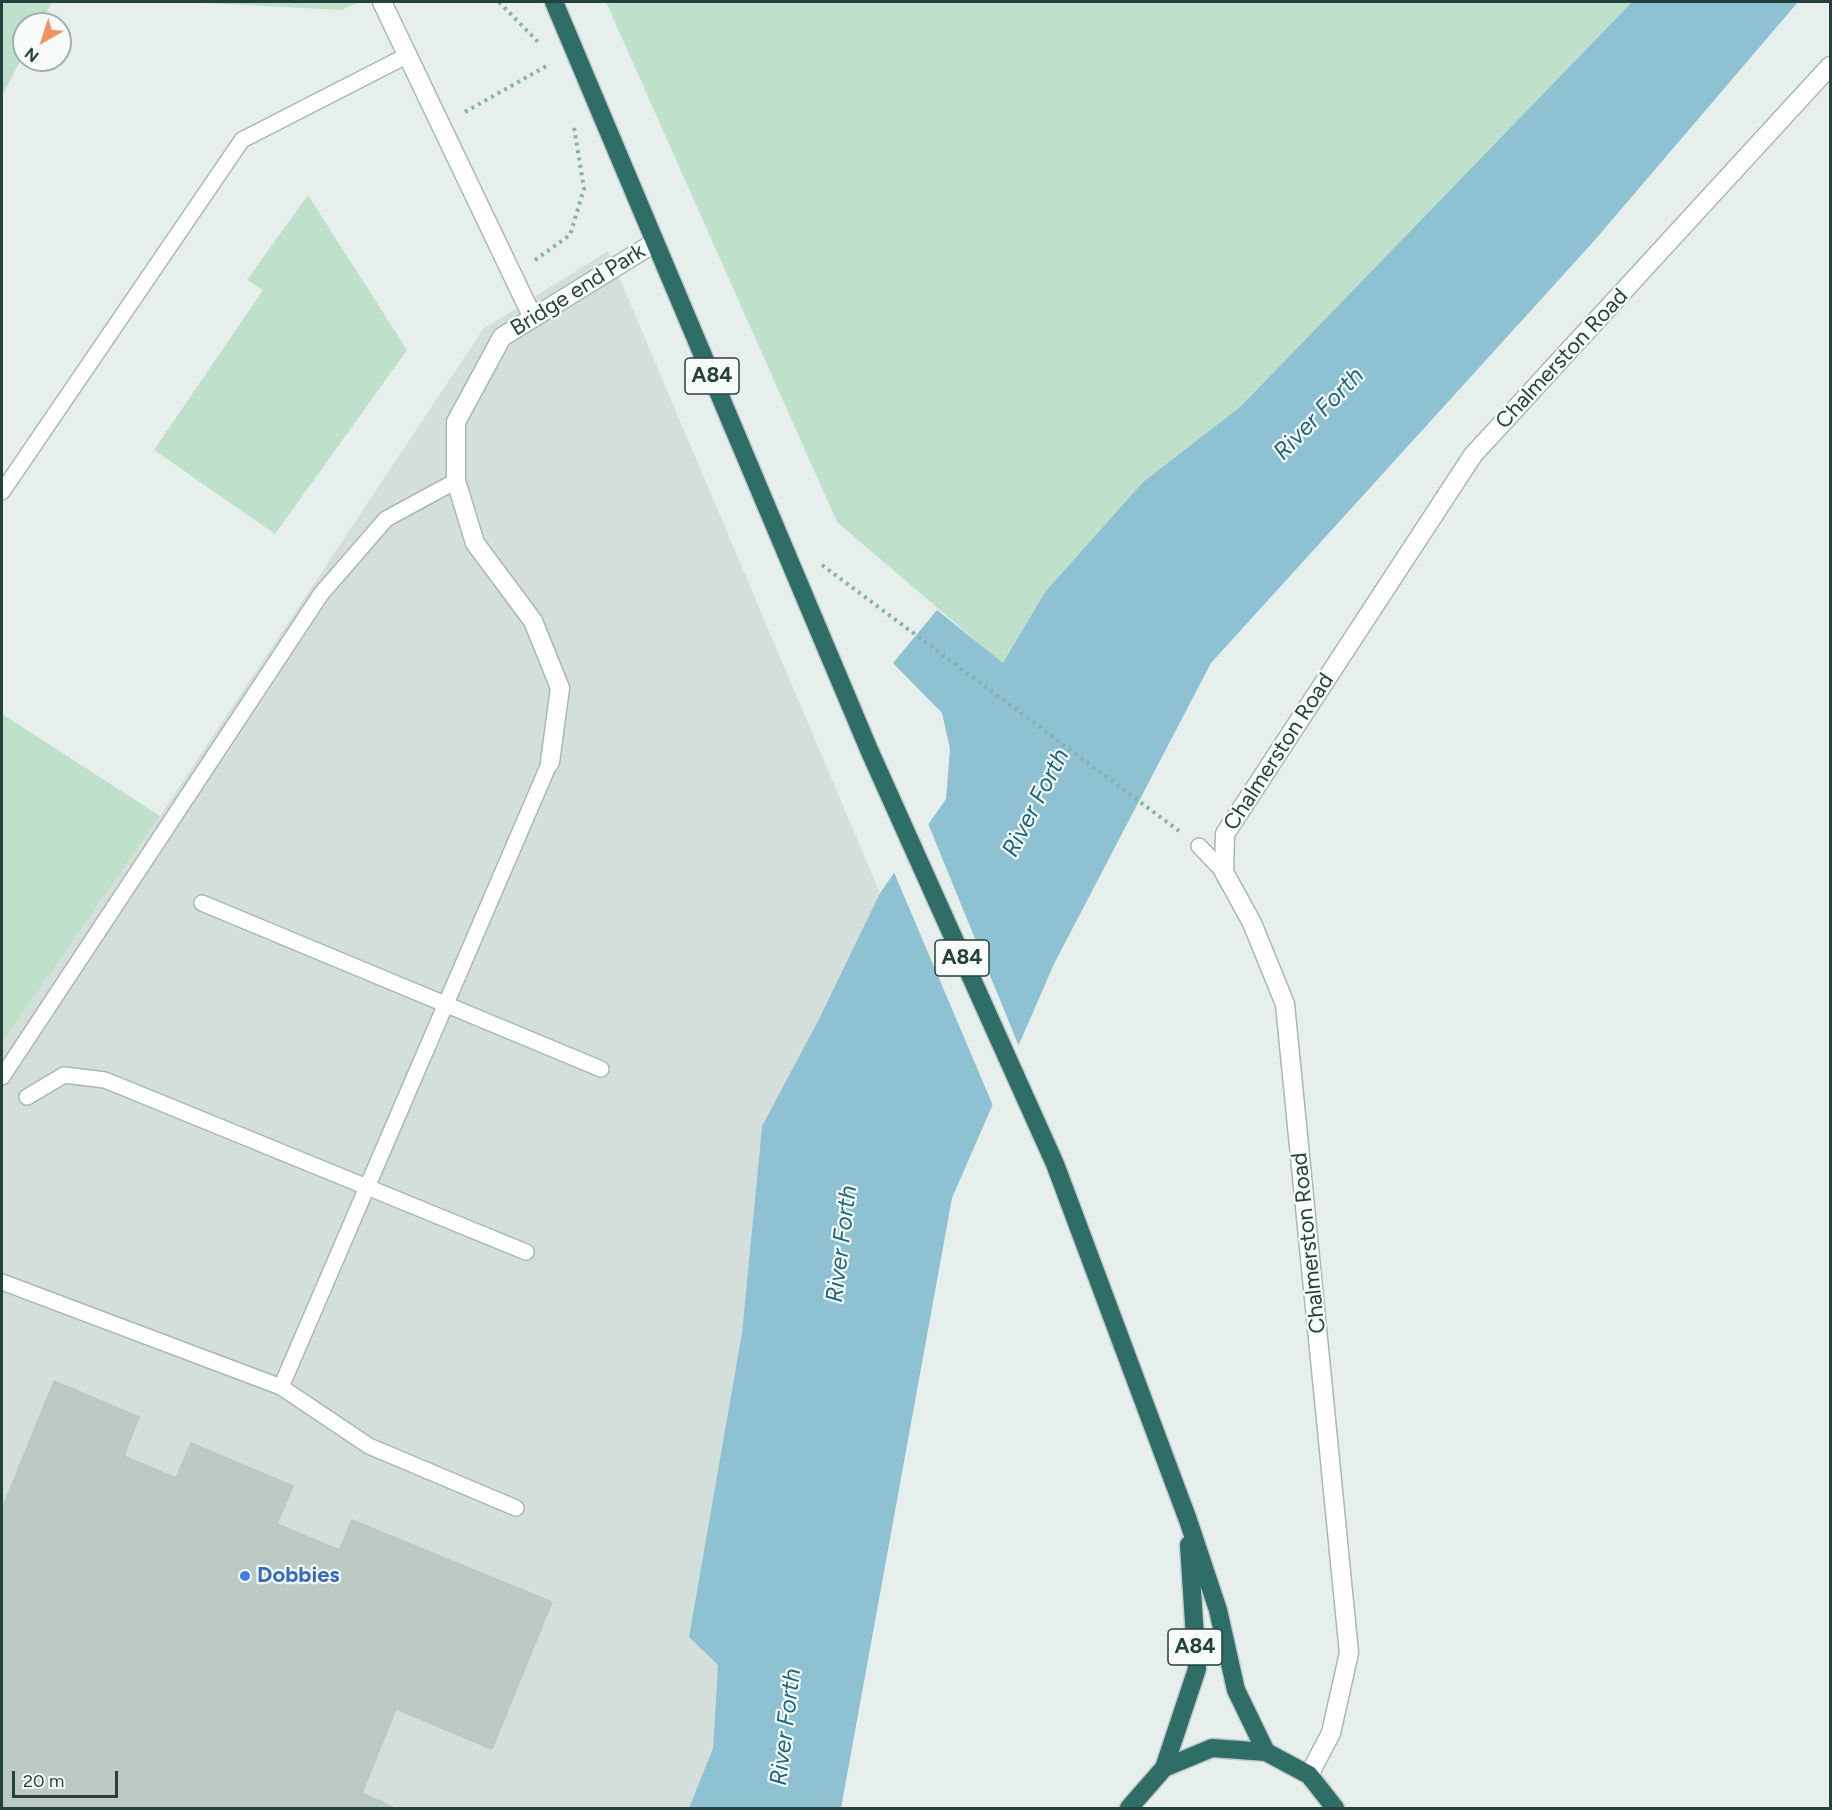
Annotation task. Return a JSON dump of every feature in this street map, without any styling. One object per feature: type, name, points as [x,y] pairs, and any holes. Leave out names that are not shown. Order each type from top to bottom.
[{"type":"highway","name":"A84","points":[[554,2],[654,243],[781,535],[870,752],[1055,1164],[1188,1520],[1218,1610],[1236,1690],[1266,1752]]},
{"type":"highway","name":"A84","points":[[1164,1768],[1197,1670],[1188,1520]]},
{"type":"highway","name":"A84","points":[[1129,1809],[1131,1803],[1164,1768],[1212,1748],[1266,1752],[1309,1775],[1335,1809]]},
{"type":"street","points":[[382,2],[405,56],[533,318]]},
{"type":"street","name":"Chalmerston Road","points":[[1309,1775],[1331,1733],[1349,1653],[1286,1004],[1252,923],[1224,872],[1225,834],[1473,455],[1830,66]]},
{"type":"street","name":"Bridge end Park","points":[[456,481],[456,422],[502,337],[654,243]]},
{"type":"street","points":[[456,481],[475,543],[533,621],[560,688],[550,762]]},
{"type":"lane","points":[[2,492],[242,140],[405,56]]},
{"type":"lane","points":[[2,1077],[321,594],[386,519],[456,481]]},
{"type":"lane","points":[[281,1387],[550,762]]},
{"type":"lane","points":[[1199,846],[1224,872]]},
{"type":"lane","points":[[202,903],[601,1069]]},
{"type":"lane","points":[[27,1097],[64,1075],[105,1080],[366,1189],[526,1252]]},
{"type":"lane","points":[[2,1282],[281,1387],[369,1446],[516,1508]]},
{"type":"path","points":[[498,2],[546,50]]},
{"type":"path","points":[[440,126],[574,51]]},
{"type":"path","points":[[549,57],[556,72]]},
{"type":"path","points":[[512,274],[570,235],[585,189],[574,122]]},
{"type":"path","points":[[818,562],[901,621],[1199,846]]},
{"type":"shaded area","points":[[608,251],[880,893],[818,1021],[762,1126],[742,1333],[713,1748],[689,1808],[2,1808],[2,1043],[160,816],[483,329]]},
{"type":"green space","points":[[2,2],[52,2],[47,12],[12,12],[12,72],[15,72],[2,96]]},
{"type":"green space","points":[[186,2],[359,2],[342,10]]},
{"type":"green space","points":[[606,2],[1632,2],[1240,407],[1143,482],[1045,592],[1003,664],[837,522]]},
{"type":"green space","points":[[308,195],[407,350],[275,534],[154,450],[263,290],[247,280]]},
{"type":"green space","points":[[2,714],[160,816],[2,1043]]},
{"type":"water","name":"River Forth","points":[[1632,2],[1798,2],[1594,241],[1211,663],[1054,964],[952,1198],[841,1808],[689,1808],[713,1748],[718,1665],[689,1637],[742,1333],[762,1126],[818,1021],[880,893],[946,799],[950,749],[942,713],[893,663],[937,610],[1003,663],[1045,592],[1143,482],[1240,407]]},
{"type":"pier","points":[[927,821],[1020,1049],[994,1108],[893,870]]},
{"type":"building","name":"Dobbies","points":[[54,1381],[139,1417],[124,1456],[176,1478],[191,1443],[293,1486],[277,1524],[339,1550],[352,1520],[552,1602],[492,1749],[396,1709],[362,1793],[394,1808],[2,1808],[2,1509]]},
{"type":"place","name":"Dobbies","points":[[245,1576]]}]
